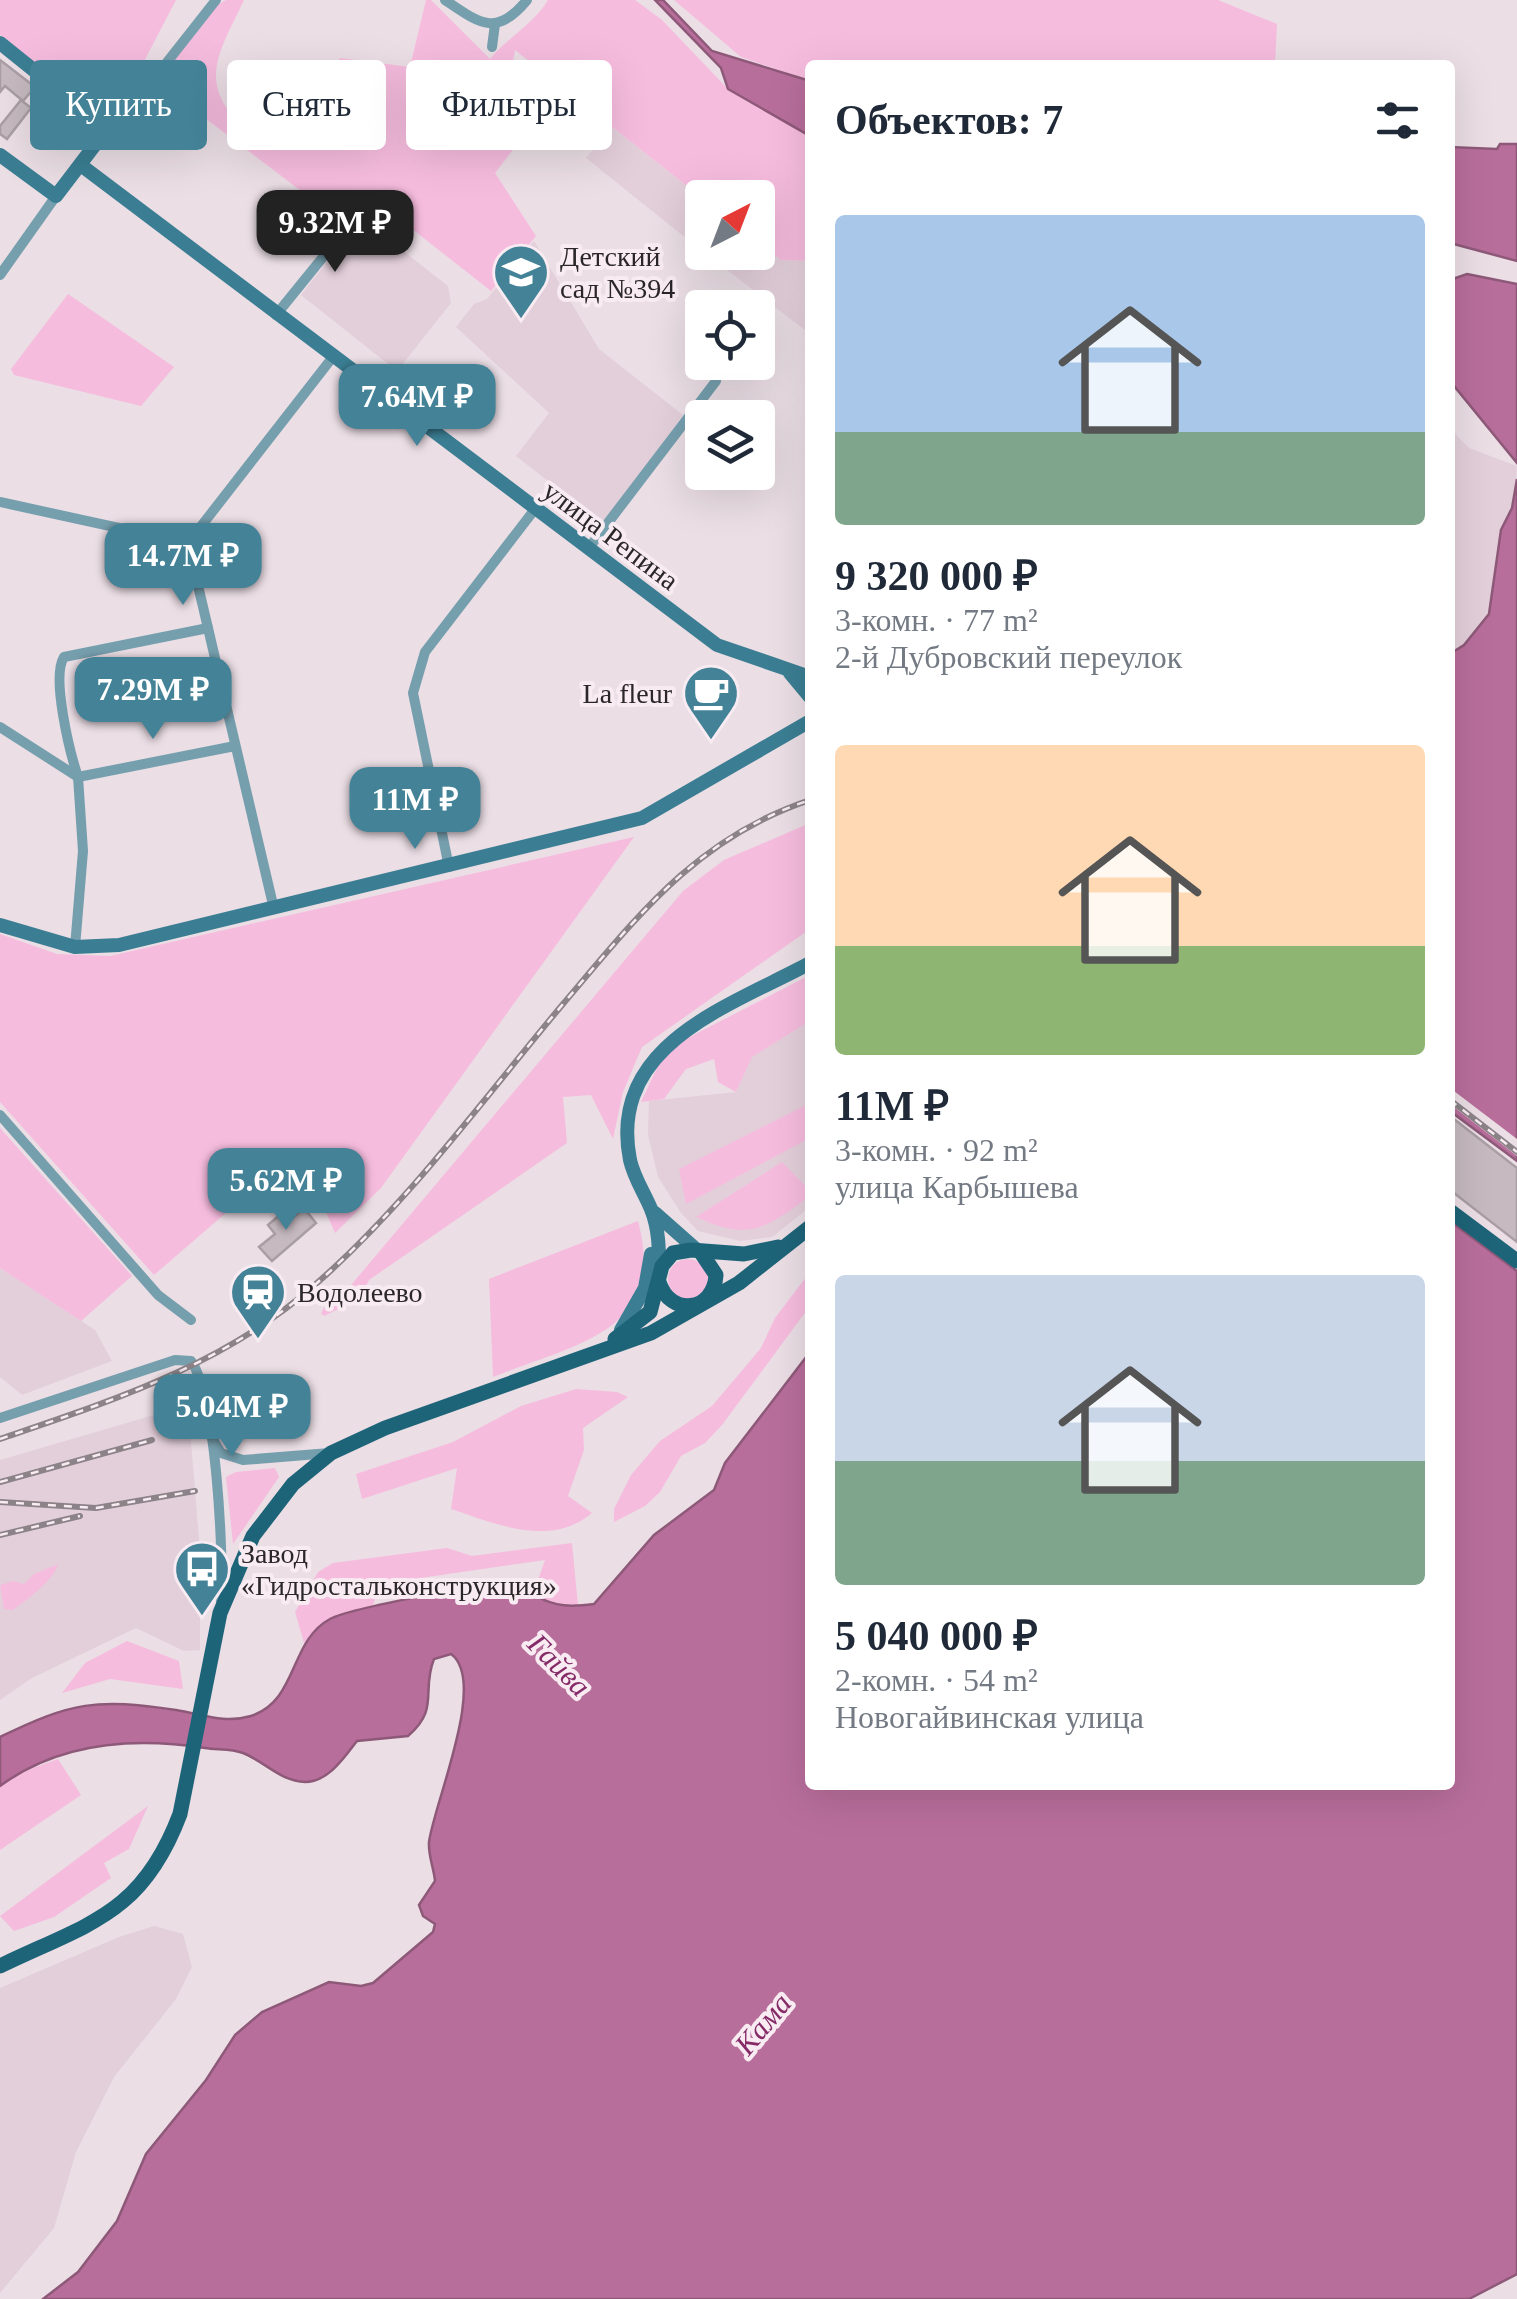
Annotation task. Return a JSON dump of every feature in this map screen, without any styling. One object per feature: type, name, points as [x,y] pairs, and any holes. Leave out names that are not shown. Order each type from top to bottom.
[{"type":"main road","points":[[0,44],[30,68]]},
{"type":"main road","points":[[0,156],[56,196],[93,150]]},
{"type":"main road","name":"улица Репина","points":[[82,166],[332,358],[717,644],[805,676]]},
{"type":"main road","points":[[786,670],[805,691]]},
{"type":"main road","points":[[0,925],[74,947],[119,946],[642,818],[805,724]]},
{"type":"main road","points":[[651,1208],[676,1236],[702,1254],[716,1275],[713,1290],[703,1302],[688,1307],[674,1303],[663,1292],[659,1242],[651,1208],[633,1171],[627,1137],[632,1104],[655,1056],[683,1030],[805,966]]},
{"type":"main road","points":[[594,1351],[617,1336],[645,1288],[652,1245],[651,1208]]},
{"type":"main road","points":[[1455,1215],[1517,1261]]},
{"type":"main road","points":[[0,1966],[88,1925],[126,1902],[149,1877],[168,1846],[190,1772],[220,1613],[262,1521],[293,1484],[331,1453],[385,1428],[651,1332],[739,1283],[805,1231]]},
{"type":"main road","points":[[594,1351],[646,1318],[655,1300],[664,1261],[674,1253],[757,1253],[794,1241]]},
{"type":"street","points":[[168,60],[216,0]]},
{"type":"street","points":[[445,0],[472,19],[496,24],[508,19],[527,0]]},
{"type":"street","points":[[492,46],[496,24]]},
{"type":"street","points":[[0,275],[56,196]]},
{"type":"street","points":[[276,315],[362,209]]},
{"type":"street","points":[[188,543],[332,358]]},
{"type":"street","points":[[588,549],[716,381]]},
{"type":"street","points":[[0,502],[188,543]]},
{"type":"street","points":[[450,866],[412,694],[417,668],[425,652],[535,510]]},
{"type":"street","points":[[188,543],[274,909]]},
{"type":"street","points":[[74,947],[83,851],[78,776],[70,753],[58,671],[64,657],[208,628]]},
{"type":"street","points":[[0,727],[78,776],[236,746]]},
{"type":"street","points":[[0,1115],[158,1295],[191,1320]]},
{"type":"street","points":[[0,1418],[188,1359],[200,1374],[210,1435],[223,1568],[220,1613]]},
{"type":"street","points":[[210,1435],[221,1453],[243,1460],[331,1453]]},
{"type":"shaded area","points":[[0,0],[176,0],[145,60],[31,60],[0,35]]},
{"type":"shaded area","points":[[226,0],[244,0],[216,70],[217,85],[227,108],[227,135],[207,120],[207,60],[173,60],[217,5]]},
{"type":"shaded area","points":[[426,0],[431,0],[490,59],[548,0],[635,0],[662,20],[728,89],[805,133],[805,261],[781,260],[775,255],[775,180],[685,180],[685,185],[612,127],[612,60],[528,60],[515,50],[513,60],[412,60]]},
{"type":"shaded area","points":[[674,0],[1218,0],[1277,24],[1275,60],[805,60],[805,79],[741,57]]},
{"type":"shaded area","points":[[386,64],[406,66],[406,150],[513,150],[495,173],[536,236],[491,291],[365,192],[321,206],[247,150],[386,150]]},
{"type":"shaded area","points":[[612,127],[685,185],[685,237],[586,158],[593,150],[612,150]]},
{"type":"shaded area","points":[[361,218],[448,286],[451,303],[397,371],[301,295]]},
{"type":"shaded area","points":[[534,241],[599,349],[683,415],[603,524],[516,456],[549,413],[456,327],[474,304],[487,299]]},
{"type":"shaded area","points":[[775,255],[781,260],[805,261],[805,330],[775,307],[775,290],[753,290],[727,270],[775,270]]},
{"type":"shaded area","points":[[68,294],[174,367],[141,406],[14,375],[11,369]]},
{"type":"shaded area","points":[[1455,434],[1469,448],[1517,466],[1514,499],[1501,530],[1489,614],[1455,651]]},
{"type":"shaded area","points":[[805,825],[805,933],[642,1047],[623,1092],[613,1139],[591,1095],[563,1097],[567,1143],[369,1280],[359,1299],[324,1316],[321,1313],[326,1305],[341,1297],[683,891],[724,860]]},
{"type":"shaded area","points":[[634,837],[381,1188],[335,1233],[299,1150],[154,1275],[0,1102],[0,934],[57,954],[110,956]]},
{"type":"shaded area","points":[[805,978],[805,1024],[752,1057],[736,1092],[718,1082],[714,1059],[686,1069],[664,1099],[641,1102],[658,1066],[680,1042]]},
{"type":"shaded area","points":[[805,1024],[805,1211],[772,1237],[740,1241],[698,1231],[681,1213],[658,1177],[648,1135],[649,1101],[736,1092],[751,1057]]},
{"type":"shaded area","points":[[805,1106],[805,1141],[686,1204],[679,1169]]},
{"type":"shaded area","points":[[0,1128],[132,1276],[81,1321],[0,1268]]},
{"type":"shaded area","points":[[782,1162],[805,1186],[805,1199],[757,1228],[730,1229],[696,1217]]},
{"type":"shaded area","points":[[638,1221],[644,1259],[639,1288],[627,1311],[607,1329],[582,1343],[493,1377],[489,1279]]},
{"type":"shaded area","points":[[688,1259],[702,1265],[708,1279],[702,1293],[688,1299],[674,1293],[668,1279],[674,1265]]},
{"type":"shaded area","points":[[0,1268],[95,1330],[112,1361],[22,1395],[0,1377]]},
{"type":"shaded area","points":[[805,1279],[805,1313],[722,1425],[705,1443],[681,1456],[660,1492],[645,1506],[614,1522],[614,1509],[631,1475],[660,1441],[712,1406],[761,1348],[775,1318]]},
{"type":"shaded area","points":[[576,1389],[617,1392],[628,1397],[583,1428],[584,1450],[568,1496],[592,1513],[576,1523],[559,1529],[523,1530],[451,1509],[457,1468],[362,1499],[356,1474],[453,1442],[521,1406]]},
{"type":"shaded area","points":[[188,1405],[200,1551],[200,1650],[184,1651],[136,1628],[32,1678],[0,1700],[0,1460]]},
{"type":"shaded area","points":[[275,1468],[279,1477],[233,1544],[226,1477],[236,1472]]},
{"type":"shaded area","points":[[572,1543],[578,1606],[555,1606],[533,1594],[545,1560],[379,1584],[373,1606],[335,1618],[304,1643],[295,1612],[318,1572],[333,1563],[447,1548],[472,1556]]},
{"type":"shaded area","points":[[58,1564],[33,1595],[13,1610],[4,1609],[0,1585],[13,1581],[24,1584],[34,1574]]},
{"type":"shaded area","points":[[127,1641],[179,1661],[183,1689],[110,1679],[62,1693],[85,1663]]},
{"type":"shaded area","points":[[58,1759],[81,1795],[0,1850],[0,1786],[14,1775]]},
{"type":"shaded area","points":[[148,1806],[129,1849],[104,1863],[111,1878],[54,1917],[14,1931],[0,1916]]},
{"type":"shaded area","points":[[154,1926],[183,1934],[192,1967],[176,1999],[114,2077],[76,2152],[54,2228],[0,2293],[0,1988]]},
{"type":"water","points":[[655,0],[663,0],[712,51],[805,79],[805,133],[728,89],[721,68]]},
{"type":"water","points":[[1500,144],[1517,144],[1517,261],[1455,244],[1455,147],[1497,149]]},
{"type":"water","points":[[1467,274],[1517,284],[1517,463],[1455,387],[1455,278]]},
{"type":"water","points":[[1517,479],[1517,1161],[1455,1115],[1455,651],[1489,614],[1501,530],[1512,508]]},
{"type":"water","points":[[1455,1225],[1517,1271],[1517,2274],[1469,2299],[43,2299],[78,2272],[117,2221],[146,2154],[206,2080],[235,2035],[262,2012],[329,1982],[361,1986],[373,1983],[433,1932],[435,1924],[423,1916],[419,1905],[435,1881],[429,1842],[456,1744],[464,1689],[461,1668],[451,1654],[434,1659],[424,1717],[408,1736],[357,1741],[328,1774],[305,1782],[288,1778],[238,1751],[151,1743],[98,1746],[73,1752],[23,1771],[0,1786],[0,1737],[47,1716],[104,1704],[148,1706],[222,1719],[251,1716],[277,1698],[317,1629],[343,1614],[392,1602],[517,1583],[550,1602],[571,1606],[594,1604],[654,1535],[714,1490],[725,1463],[805,1359],[805,1790],[1455,1790]]},
{"type":"pier","points":[[1455,1092],[1517,1139],[1517,1156],[1455,1108]]},
{"type":"building","points":[[0,60],[30,83],[30,93],[23,101],[5,86],[0,92]]},
{"type":"building","points":[[21,100],[30,107],[7,139],[0,134],[0,126]]},
{"type":"building","points":[[1455,1120],[1517,1168],[1517,1242],[1455,1194]]},
{"type":"building","points":[[304,1208],[316,1223],[272,1261],[259,1247],[275,1234],[268,1225],[281,1214],[288,1222]]},
{"type":"railway","points":[[0,1439],[167,1377],[282,1312],[351,1252],[383,1218],[644,911],[701,858],[770,816],[805,802]]},
{"type":"railway","points":[[1455,1104],[1517,1152]]},
{"type":"railway","points":[[0,1482],[152,1440]]},
{"type":"railway","points":[[0,1502],[96,1508],[195,1491]]},
{"type":"railway","points":[[0,1535],[80,1516]]},
{"type":"place","name":"Детский сад №394","points":[[521,321]]},
{"type":"place","name":"La fleur","points":[[711,742]]},
{"type":"place","name":"Водолеево","points":[[258,1341]]},
{"type":"place","name":"Завод «Гидростальконструкция»","points":[[202,1618]]},
{"type":"water label","name":"Гайва","points":[[559,1665]]},
{"type":"water label","name":"Кама","points":[[763,2024]]}]
